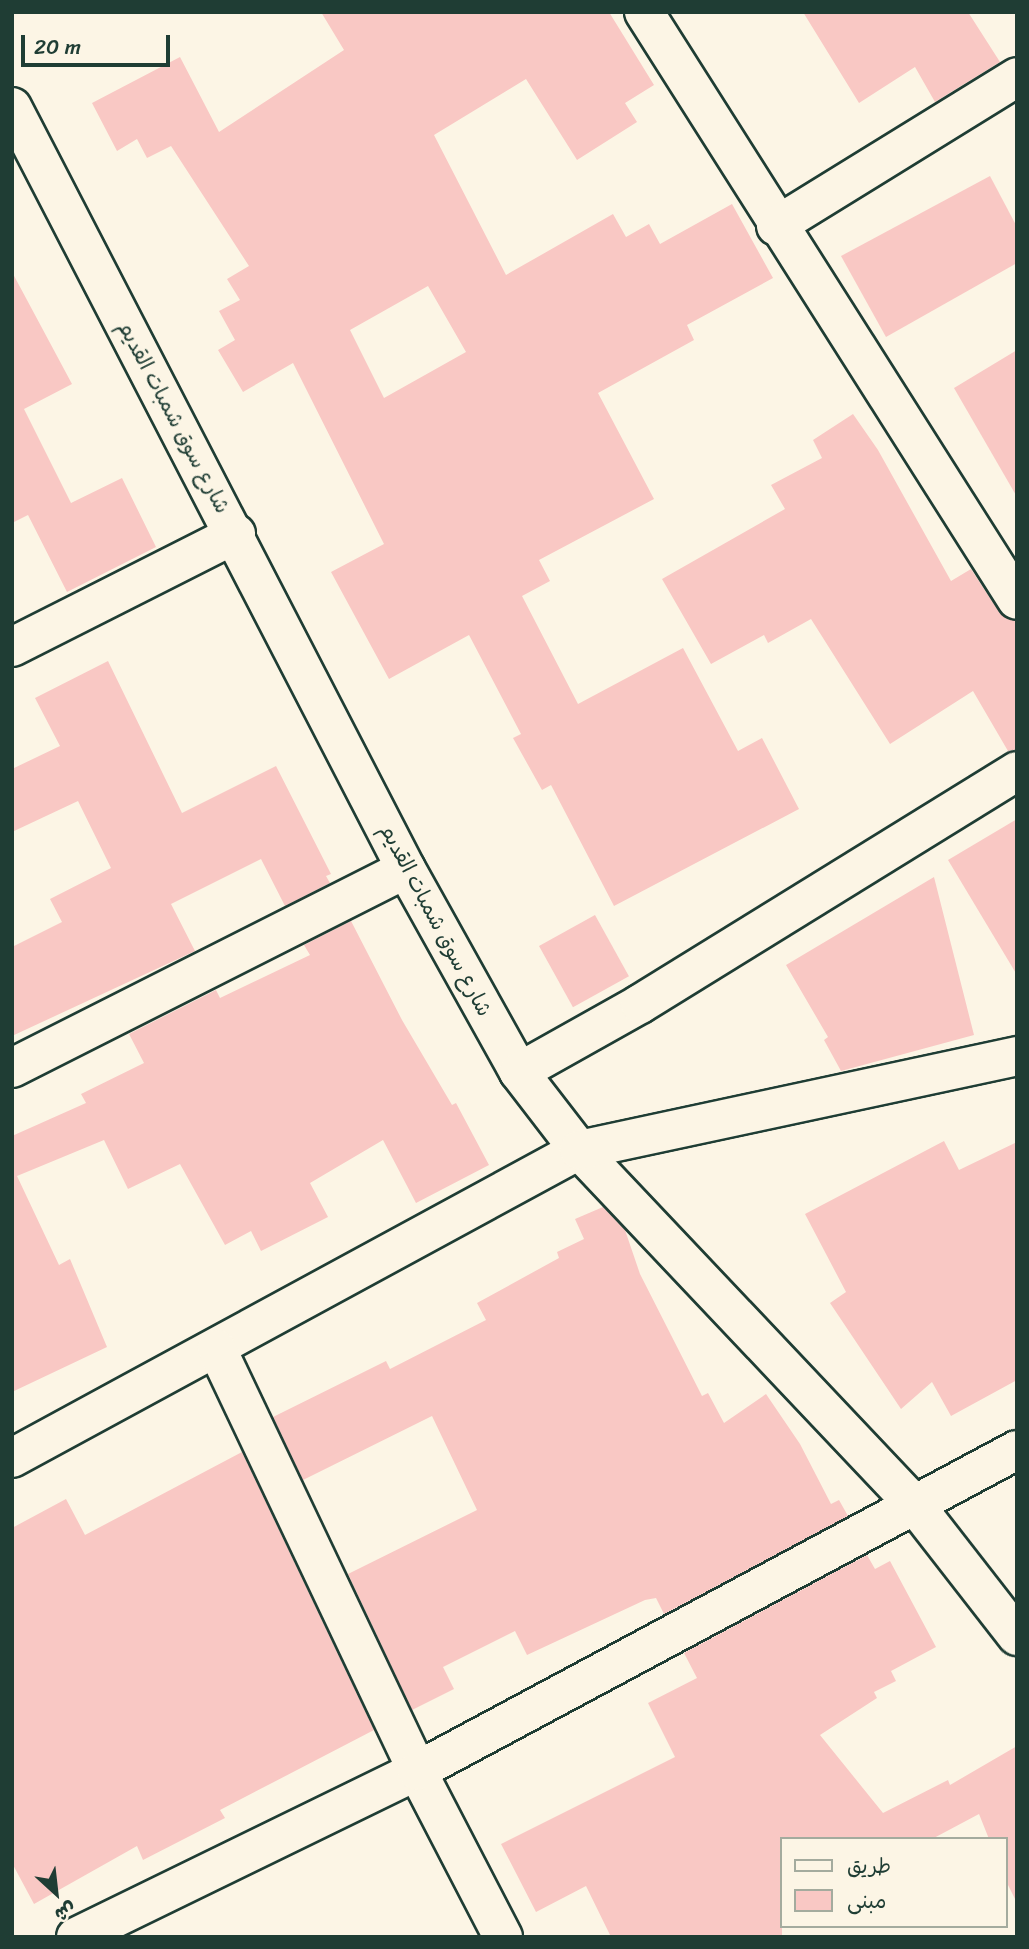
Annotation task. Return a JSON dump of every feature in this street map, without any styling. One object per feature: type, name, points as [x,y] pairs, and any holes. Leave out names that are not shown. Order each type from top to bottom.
[{"type":"street","points":[[644,12],[776,226],[1017,600]]},
{"type":"street","points":[[776,226],[1017,76]]},
{"type":"street","name":"شارع سوق شمبات القديم","points":[[12,107],[236,534],[407,869],[519,1072],[579,1150],[915,1505],[1017,1636]]},
{"type":"street","points":[[12,647],[236,534]]},
{"type":"street","points":[[519,1072],[640,1004],[1017,771]]},
{"type":"street","points":[[12,1068],[407,869]]},
{"type":"street","points":[[12,1458],[579,1150],[1017,1056]]},
{"type":"street","points":[[217,1349],[417,1771],[503,1937]]},
{"type":"street","points":[[76,1937],[417,1771],[1017,1450]]},
{"type":"building","points":[[321,12],[609,12],[654,85],[625,103],[637,122],[577,160],[526,79],[434,135],[506,275],[613,214],[626,237],[649,224],[660,244],[732,204],[773,278],[687,325],[694,340],[598,393],[654,499],[539,560],[550,581],[522,596],[578,704],[683,648],[738,751],[762,738],[799,809],[614,906],[551,785],[542,790],[513,738],[521,734],[469,635],[389,679],[331,572],[384,544],[293,363],[243,392],[218,350],[235,340],[219,311],[240,300],[227,279],[249,266],[171,146],[147,158],[137,139],[117,151],[92,103],[180,57],[219,132],[344,50]],"holes":[[[428,286],[466,352],[384,398],[350,330]]]},
{"type":"building","points":[[803,12],[968,12],[1000,62],[935,102],[915,67],[859,103]]},
{"type":"building","points":[[990,176],[1017,227],[1017,263],[886,337],[841,256]]},
{"type":"building","points":[[12,272],[72,384],[24,409],[71,503],[122,478],[156,547],[67,592],[28,515],[12,523]]},
{"type":"building","points":[[1017,350],[1017,497],[954,388]]},
{"type":"building","points":[[853,414],[878,450],[951,581],[971,569],[999,612],[1017,622],[1017,749],[1008,751],[973,691],[890,744],[811,619],[768,643],[764,635],[711,664],[662,579],[785,509],[771,485],[822,458],[813,440]]},
{"type":"building","points":[[108,661],[182,813],[276,766],[331,874],[326,876],[330,883],[285,906],[261,859],[171,904],[195,951],[12,1036],[12,947],[62,922],[50,899],[111,868],[78,801],[12,832],[12,769],[60,746],[35,698]]},
{"type":"building","points":[[1017,819],[1017,975],[948,860]]},
{"type":"building","points":[[934,877],[974,1035],[841,1071],[824,1040],[828,1037],[786,965]]},
{"type":"building","points":[[595,915],[629,976],[573,1007],[539,946]]},
{"type":"building","points":[[351,921],[402,1020],[452,1105],[456,1103],[489,1165],[416,1203],[383,1140],[310,1183],[328,1217],[261,1251],[251,1231],[225,1245],[180,1164],[128,1189],[104,1140],[17,1176],[59,1265],[70,1259],[107,1347],[12,1392],[12,1136],[86,1103],[81,1094],[144,1063],[129,1034],[216,990],[220,998],[310,955],[304,945]]},
{"type":"building","points":[[944,1141],[959,1170],[1017,1142],[1017,1380],[951,1416],[932,1382],[901,1409],[830,1303],[846,1292],[805,1214]]},
{"type":"building","points":[[603,1207],[625,1230],[640,1274],[702,1396],[708,1393],[724,1423],[766,1394],[800,1444],[831,1504],[839,1500],[848,1516],[664,1614],[656,1598],[645,1600],[527,1655],[515,1631],[443,1667],[454,1689],[412,1710],[348,1574],[477,1510],[432,1416],[303,1480],[273,1417],[386,1361],[390,1369],[486,1320],[477,1303],[559,1258],[557,1252],[584,1239],[575,1219]]},
{"type":"building","points":[[242,1452],[374,1730],[220,1810],[225,1818],[143,1860],[137,1846],[34,1904],[12,1863],[12,1528],[66,1499],[85,1535]]},
{"type":"building","points":[[867,1555],[875,1569],[890,1561],[936,1647],[891,1671],[896,1681],[874,1692],[877,1698],[820,1735],[883,1813],[948,1780],[950,1785],[1017,1746],[1017,1903],[1008,1885],[1008,1837],[988,1837],[979,1814],[936,1837],[780,1837],[782,1937],[611,1937],[586,1886],[536,1912],[501,1844],[675,1757],[648,1703],[697,1678],[684,1653]]}]
